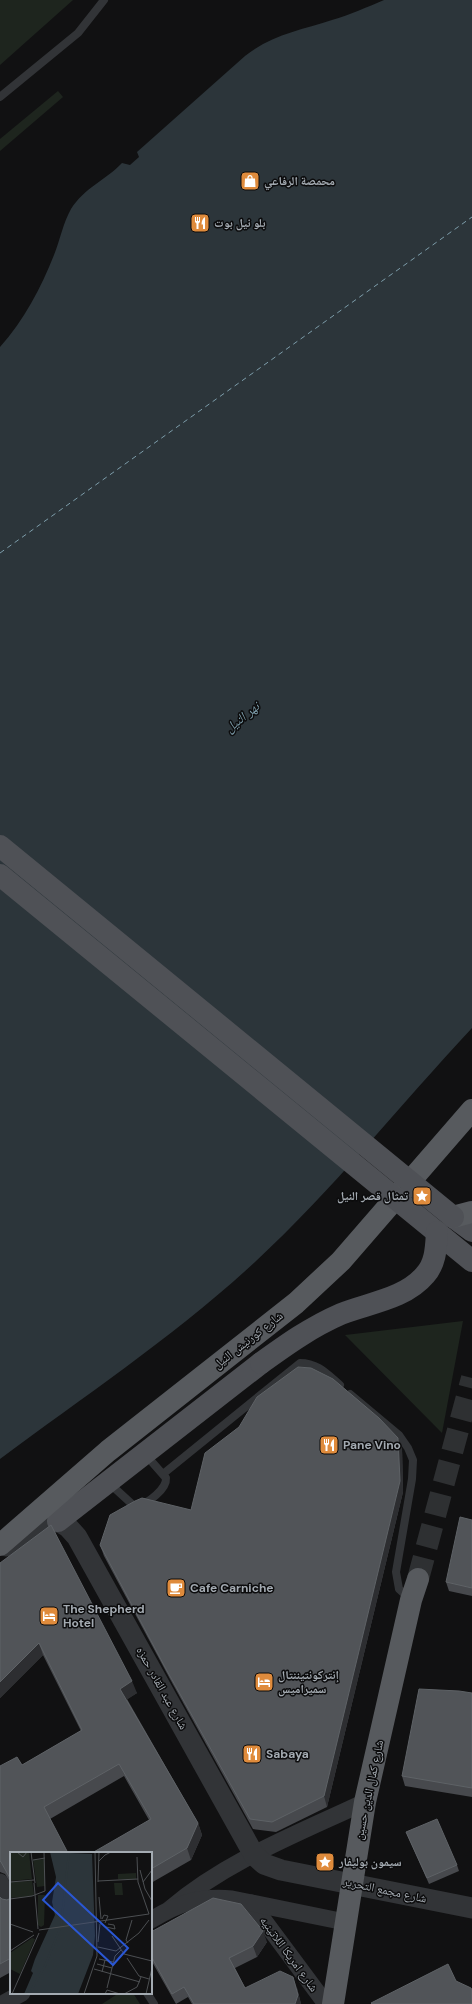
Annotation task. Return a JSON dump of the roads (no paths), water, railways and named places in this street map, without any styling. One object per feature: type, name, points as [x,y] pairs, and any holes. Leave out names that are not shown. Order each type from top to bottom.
[{"type":"highway","name":"شارع كورنيش النيل","points":[[0,1545],[108,1451],[296,1303],[341,1261],[472,1110]]},
{"type":"highway","name":"شارع كمال الدين حسين","points":[[333,2004],[365,1802],[411,1600],[418,1579]]},
{"type":"main road","points":[[0,846],[463,1214],[472,1231]]},
{"type":"main road","points":[[0,875],[472,1261]]},
{"type":"main road","points":[[58,1521],[109,1483],[260,1364],[303,1333],[341,1314],[408,1289],[426,1275],[434,1259],[437,1232]]},
{"type":"street","points":[[0,1549],[45,1525],[58,1521]]},
{"type":"street","name":"شارع عبد القادر حمزه","points":[[58,1521],[68,1527],[77,1537],[254,1855]]},
{"type":"street","points":[[170,1909],[190,1892],[254,1855],[365,1802]]},
{"type":"street","name":"شارع مجمع التحرير","points":[[254,1855],[264,1864],[281,1870],[352,1882],[472,1908]]},
{"type":"street","points":[[0,1882],[10,1900]]},
{"type":"street","name":"شارع امريكا اللاتينيه","points":[[152,1919],[190,1900],[214,1897],[232,1898],[345,1922]]},
{"type":"street","name":"شارع امريكا اللاتينيه","points":[[251,1903],[326,2004]]},
{"type":"street","points":[[2,2004],[20,1994]]},
{"type":"lane","points":[[0,97],[78,33],[104,0]]},
{"type":"lane","points":[[163,1474],[300,1363],[310,1363],[319,1368],[399,1435],[408,1448],[413,1460],[412,1479],[396,1572],[399,1589],[411,1600]]},
{"type":"lane","points":[[109,1483],[133,1505],[138,1506],[165,1485],[166,1478],[145,1454]]},
{"type":"lane","points":[[148,1994],[154,2004]]},
{"type":"water","name":"نهر النيل","points":[[384,0],[472,0],[472,1028],[339,1177],[255,1262],[194,1315],[162,1340],[0,1459],[0,347],[17,326],[38,291],[54,255],[68,214],[77,201],[89,189],[122,163],[130,165],[139,157],[137,152],[245,56],[255,49],[276,38],[345,16]]},
{"type":"tunnel","points":[[418,1579],[472,1378]]},
{"type":"place","name":"محمصة الرفاعي","points":[[250,181]]},
{"type":"place","name":"بلو نيل بوت","points":[[200,223]]},
{"type":"place","name":"تمثال قصر النيل","points":[[422,1196]]},
{"type":"place","name":"Pane Vino","points":[[329,1445]]},
{"type":"place","name":"Cafe Carniche","points":[[176,1588]]},
{"type":"place","name":"The Shepherd Hotel","points":[[49,1616]]},
{"type":"place","name":"إنتركونتيننتال سميراميس","points":[[264,1682]]},
{"type":"place","name":"Sabaya","points":[[252,1754]]},
{"type":"place","name":"سيمون بوليفار","points":[[325,1862]]}]
